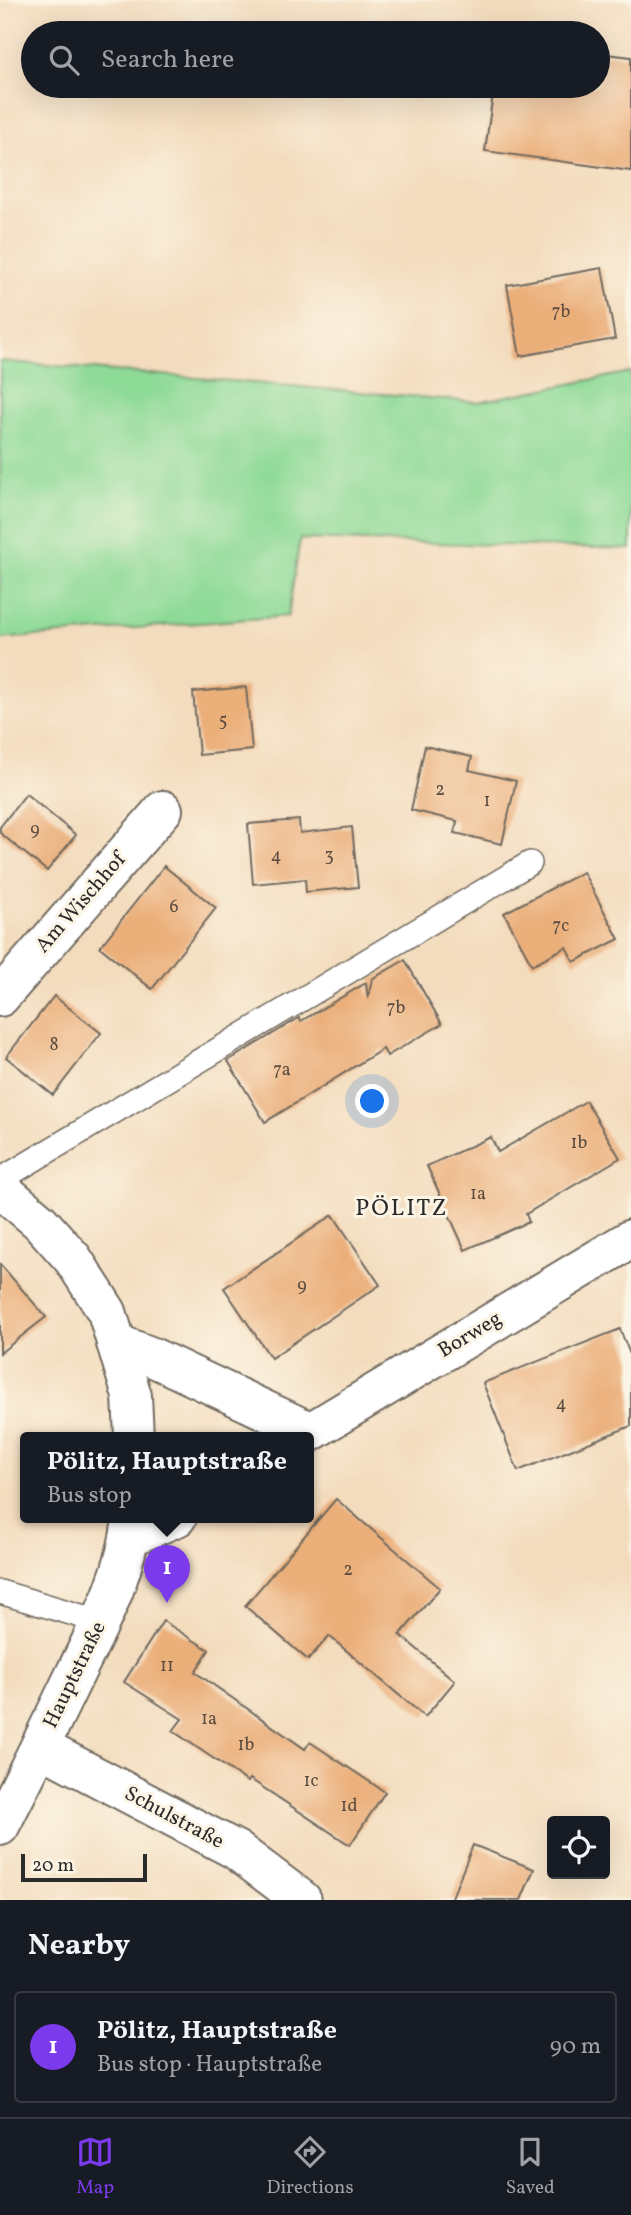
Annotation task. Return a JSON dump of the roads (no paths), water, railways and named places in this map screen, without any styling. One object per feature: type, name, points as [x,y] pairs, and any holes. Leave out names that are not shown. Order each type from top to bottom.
[{"type":"street","name":"Am Wischhof","points":[[0,997],[163,810]]},
{"type":"street","points":[[0,1188],[40,1222],[73,1259],[107,1312],[132,1396],[134,1432]]},
{"type":"street","name":"Borweg","points":[[309,1432],[631,1239]]},
{"type":"street","name":"Borweg","points":[[116,1343],[150,1356],[302,1432]]},
{"type":"street","points":[[131,1527],[149,1523]]},
{"type":"street","name":"Hauptstraße","points":[[0,1826],[101,1622],[117,1585],[131,1527]]},
{"type":"street","name":"Schulstraße","points":[[40,1747],[236,1850],[302,1900]]},
{"type":"lane","points":[[0,1180],[530,863]]},
{"type":"lane","points":[[0,1592],[101,1622]]},
{"type":"place","name":"Pölitz, Hauptstraße","points":[[167,1603]]},
{"type":"district","name":"PÖLITZ","points":[[402,1209]]}]
